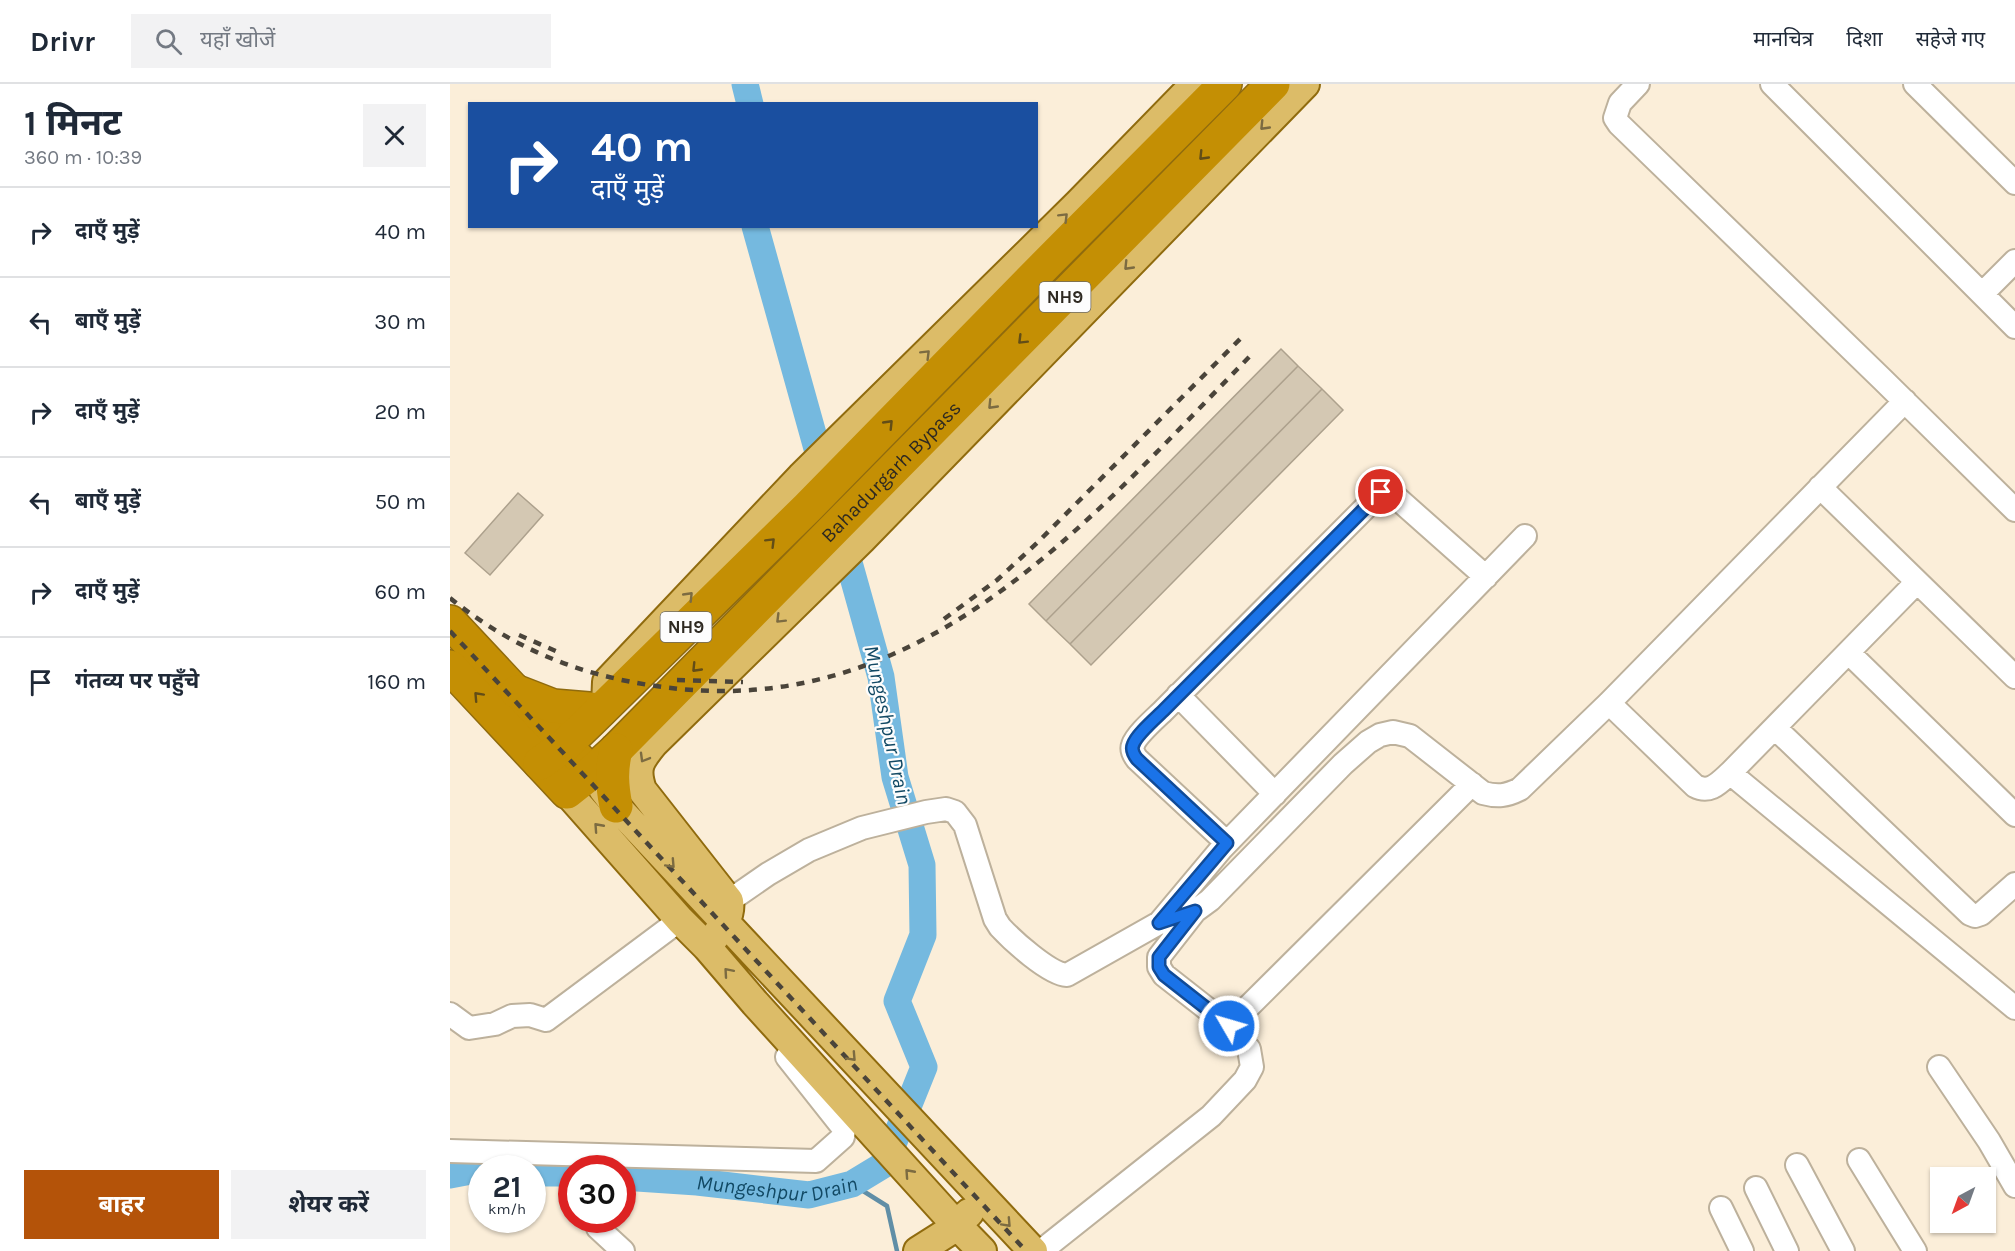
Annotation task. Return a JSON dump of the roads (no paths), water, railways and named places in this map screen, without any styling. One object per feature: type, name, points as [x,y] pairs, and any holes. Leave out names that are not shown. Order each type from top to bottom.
[{"type":"highway","name":"Bahadurgarh Bypass","points":[[552,754],[604,708],[844,453],[1050,260],[1225,84]]},
{"type":"highway","name":"Bahadurgarh Bypass","points":[[579,783],[858,523],[1273,84]]},
{"type":"highway","points":[[450,622],[462,657],[505,726],[552,754]]},
{"type":"highway","points":[[462,657],[513,690],[553,706],[604,708]]},
{"type":"highway","points":[[513,690],[552,754],[579,783]]},
{"type":"highway","points":[[616,750],[612,783],[616,806]]},
{"type":"main road","points":[[844,453],[1079,203],[1195,84]]},
{"type":"main road","points":[[858,523],[1305,84]]},
{"type":"main road","points":[[816,564],[654,743],[639,762],[638,778],[642,790],[727,911],[812,1014],[1033,1251]]},
{"type":"main road","points":[[579,783],[616,806],[727,911]]},
{"type":"main road","points":[[579,783],[680,920],[982,1251]]},
{"type":"main road","points":[[707,947],[727,911]]},
{"type":"main road","points":[[918,1251],[948,1232],[952,1220],[982,1197]]},
{"type":"street","points":[[1638,84],[1620,103],[1615,117],[1619,124],[2015,510]]},
{"type":"street","points":[[1772,84],[2015,327]]},
{"type":"street","points":[[1915,84],[2015,183]]},
{"type":"street","points":[[1982,294],[2015,261]]},
{"type":"street","points":[[1041,1251],[1211,1116],[1245,1080],[1252,1067],[1249,1049],[1229,1026],[1164,975],[1159,967],[1159,957],[1195,911],[1210,900],[1343,764],[1368,742],[1380,735],[1393,732],[1410,736],[1483,793],[1497,797],[1520,789],[1609,703],[1905,401]]},
{"type":"street","points":[[1820,487],[2015,677]]},
{"type":"street","points":[[1227,843],[1137,759],[1133,752],[1132,746],[1136,740],[1178,695],[1381,492],[1389,491],[1486,578]]},
{"type":"street","points":[[1159,923],[1227,843],[1525,536]]},
{"type":"street","points":[[1609,703],[1695,786],[1707,790],[1730,773],[1917,582]]},
{"type":"street","points":[[1849,652],[2015,815]]},
{"type":"street","points":[[1178,695],[1275,794]]},
{"type":"street","points":[[1775,728],[1970,914],[1975,916],[1982,914],[2015,884]]},
{"type":"street","points":[[1730,773],[2015,1008]]},
{"type":"street","points":[[1229,1026],[1472,784]]},
{"type":"street","points":[[727,911],[768,874],[809,850],[862,828],[946,809],[955,812],[961,819],[994,919],[1006,934],[1049,968],[1062,975],[1072,974],[1159,923],[1195,911]]},
{"type":"street","points":[[450,1014],[469,1028],[495,1024],[512,1016],[530,1015],[546,1020],[680,920]]},
{"type":"street","points":[[450,1151],[819,1160],[843,1137],[845,1133],[843,1126],[775,1042],[755,1003]]},
{"type":"street","points":[[1940,1067],[1989,1141],[2015,1186]]},
{"type":"street","points":[[1859,1161],[1915,1251]]},
{"type":"street","points":[[1797,1165],[1843,1251]]},
{"type":"street","points":[[1756,1188],[1787,1251]]},
{"type":"street","points":[[1721,1208],[1742,1251]]},
{"type":"street","points":[[603,1233],[623,1251]]},
{"type":"waterway","name":"Mungeshpur Drain","points":[[745,84],[750,102]]},
{"type":"waterway","name":"Mungeshpur Drain","points":[[756,228],[825,477]]},
{"type":"waterway","name":"Mungeshpur Drain","points":[[636,1178],[697,1182],[809,1195],[852,1184],[885,1164],[924,1067],[897,1001],[923,935],[922,865],[895,777],[881,677],[841,534]]},
{"type":"waterway","name":"Mungeshpur Drain","points":[[450,1175],[468,1172]]},
{"type":"waterway","name":"Mungeshpur Drain","points":[[546,1173],[558,1173]]},
{"type":"waterway","points":[[852,1184],[887,1206],[897,1251]]},
{"type":"railway","points":[[944,619],[997,580],[1037,543],[1241,338]]},
{"type":"railway","points":[[450,598],[497,631],[547,657],[573,667],[627,681],[656,686],[751,690],[838,674],[918,642],[992,597],[1062,542],[1128,481],[1254,352]]},
{"type":"railway","points":[[450,631],[1026,1251]]},
{"type":"railway","points":[[519,635],[558,652]]},
{"type":"railway","points":[[677,680],[743,682]]}]
